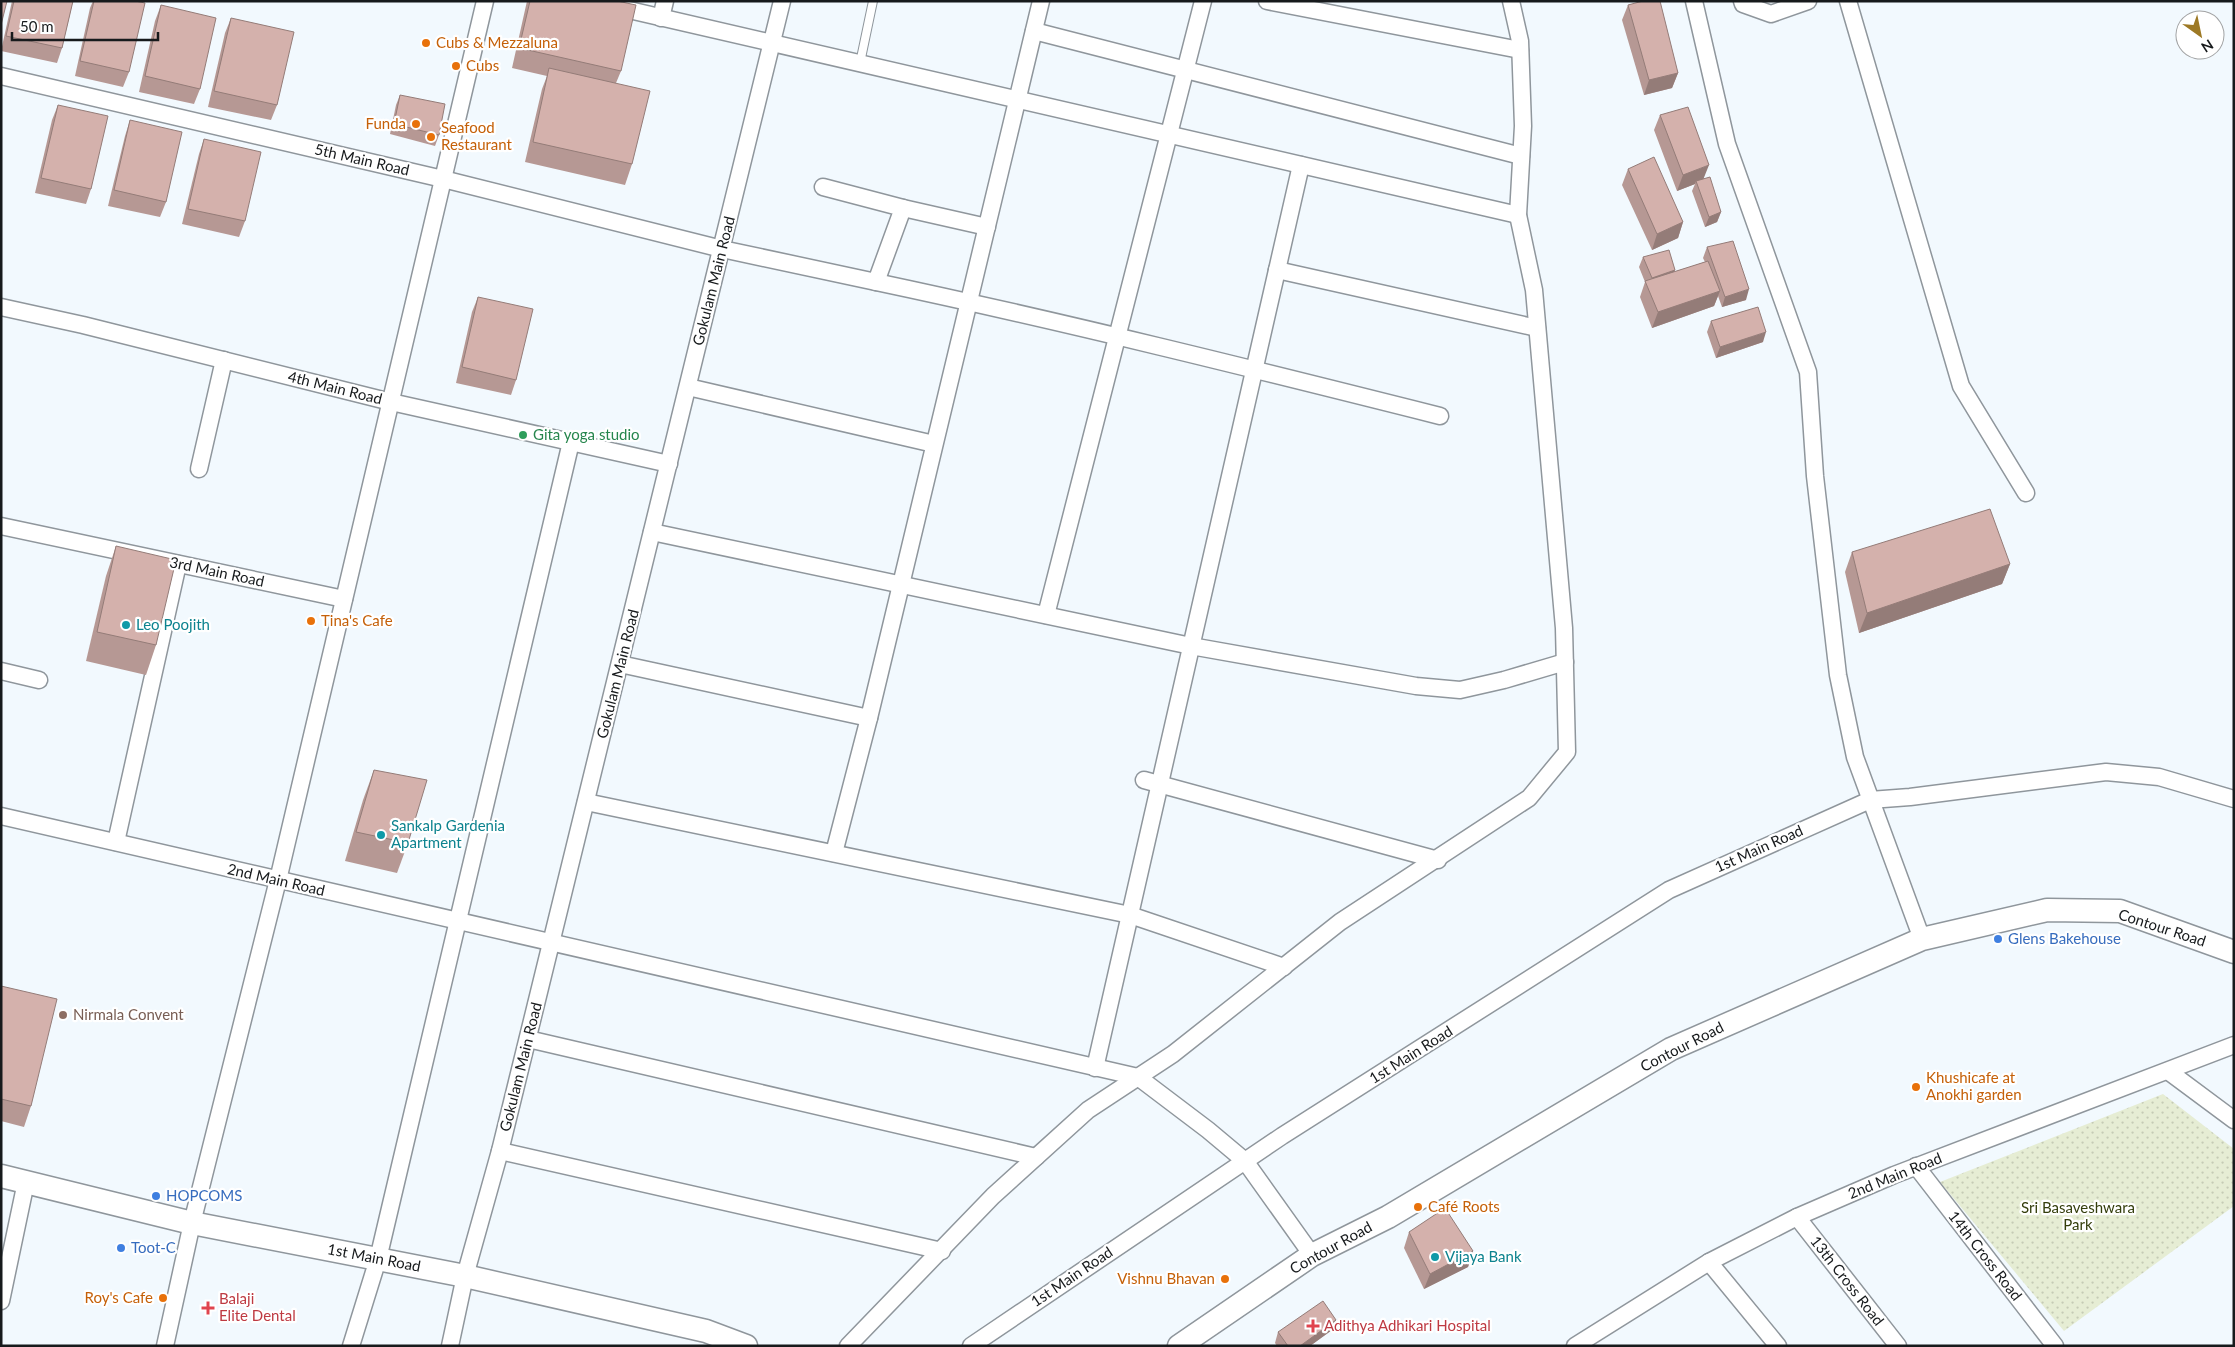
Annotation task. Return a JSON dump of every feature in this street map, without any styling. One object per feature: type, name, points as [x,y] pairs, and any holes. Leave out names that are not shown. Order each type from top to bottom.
[{"type":"main road","name":"Contour Road","points":[[1179,1346],[1312,1255],[1388,1217],[1670,1049],[1922,939],[2047,910],[2120,912],[2234,952]]},
{"type":"main road","name":"1st Main Road","points":[[1,1176],[192,1223],[465,1276],[706,1331],[746,1346]]},
{"type":"street","points":[[165,1346],[192,1223],[278,880],[485,1]]},
{"type":"street","points":[[590,1],[1518,215]]},
{"type":"street","points":[[660,18],[665,1]]},
{"type":"street","name":"Gokulam Main Road","points":[[450,1346],[465,1276],[500,1151],[528,1039],[782,1]]},
{"type":"street","points":[[834,854],[869,718],[1041,1]]},
{"type":"street","points":[[1046,615],[1203,1]]},
{"type":"street","points":[[1267,1],[1520,50]]},
{"type":"street","points":[[848,1346],[942,1252],[993,1196],[1088,1110],[1173,1054],[1340,922],[1438,860],[1529,798],[1567,752],[1564,628],[1534,290],[1518,215],[1523,126],[1520,50],[1511,1]]},
{"type":"street","points":[[1694,1],[1727,144],[1808,372],[1815,476],[1838,675],[1855,757],[1922,939]]},
{"type":"street","points":[[1742,1],[1743,4],[1771,14],[1808,1]]},
{"type":"street","points":[[1848,1],[1961,386],[2026,493]]},
{"type":"street","points":[[1034,31],[1521,156]]},
{"type":"street","name":"5th Main Road","points":[[1,76],[443,179],[722,249],[968,302],[1254,369],[1440,416]]},
{"type":"street","points":[[1095,1068],[1130,915],[1152,781],[1191,646],[1301,165]]},
{"type":"street","points":[[823,187],[986,227]]},
{"type":"street","points":[[876,282],[903,208]]},
{"type":"street","points":[[1277,270],[1537,328]]},
{"type":"street","name":"4th Main Road","points":[[1,307],[390,402],[669,464]]},
{"type":"street","points":[[199,469],[224,360]]},
{"type":"street","points":[[688,387],[934,444]]},
{"type":"street","points":[[351,1346],[378,1259],[570,442]]},
{"type":"street","name":"3rd Main Road","points":[[1,526],[344,599]]},
{"type":"street","points":[[652,532],[1191,646],[1416,686],[1460,690],[1504,680],[1565,662]]},
{"type":"street","points":[[116,842],[178,564]]},
{"type":"street","points":[[620,664],[869,718]]},
{"type":"street","points":[[1,671],[39,680]]},
{"type":"street","name":"1st Main Road","points":[[971,1346],[1245,1161],[1669,890],[1870,800],[1910,797],[2106,772],[2159,778],[2234,799]]},
{"type":"street","points":[[1152,781],[1438,860]]},
{"type":"street","points":[[586,802],[834,854],[1048,892],[1130,915],[1284,967]]},
{"type":"street","name":"2nd Main Road","points":[[1,816],[1138,1077]]},
{"type":"street","points":[[528,1039],[1036,1157]]},
{"type":"street","name":"2nd Main Road","points":[[1575,1346],[1597,1341],[1709,1262],[1797,1217],[1916,1166],[2234,1045]]},
{"type":"street","points":[[2168,1071],[2234,1120]]},
{"type":"street","points":[[1138,1077],[1208,1130],[1245,1161],[1312,1255]]},
{"type":"street","points":[[500,1151],[942,1252]]},
{"type":"street","name":"14th Cross Road","points":[[1916,1166],[2055,1346]]},
{"type":"street","points":[[1,1301],[26,1182]]},
{"type":"street","name":"13th Cross Road","points":[[1797,1217],[1898,1346]]},
{"type":"street","points":[[1709,1262],[1778,1346]]},
{"type":"lane","points":[[860,63],[872,1]]},
{"type":"green space","name":"Sri Basaveshwara Park","points":[[2163,1094],[2234,1149],[2234,1206],[2064,1331],[1940,1182]]},
{"type":"building","points":[[1,1],[7,1],[1,25]]},
{"type":"building","points":[[14,1],[73,1],[62,48],[6,36]]},
{"type":"building","points":[[94,1],[135,1],[145,3],[129,72],[80,61]]},
{"type":"building","points":[[530,1],[617,1],[636,5],[621,71],[519,48]]},
{"type":"building","points":[[1643,1],[1660,1],[1678,73],[1649,80],[1628,5]]},
{"type":"building","points":[[161,5],[216,18],[200,89],[145,76]]},
{"type":"building","points":[[231,18],[294,32],[277,105],[214,91]]},
{"type":"building","points":[[549,68],[650,91],[632,164],[533,142]]},
{"type":"building","name":"Funda","points":[[400,95],[445,104],[439,135],[394,124]]},
{"type":"building","points":[[58,105],[108,116],[91,189],[41,178]]},
{"type":"building","points":[[1688,107],[1709,165],[1683,175],[1660,115]]},
{"type":"building","points":[[130,120],[182,132],[166,202],[114,190]]},
{"type":"building","points":[[204,139],[261,152],[245,221],[188,209]]},
{"type":"building","points":[[1654,157],[1683,222],[1657,234],[1628,169]]},
{"type":"building","points":[[1710,177],[1721,212],[1709,217],[1696,181]]},
{"type":"building","points":[[1733,241],[1749,289],[1725,297],[1707,247]]},
{"type":"building","points":[[1669,250],[1675,270],[1652,278],[1643,257]]},
{"type":"building","points":[[1708,261],[1720,291],[1658,312],[1645,281]]},
{"type":"building","points":[[478,297],[533,309],[516,380],[462,367]]},
{"type":"building","points":[[1758,307],[1766,332],[1720,347],[1711,321]]},
{"type":"building","points":[[1990,509],[2010,564],[1867,613],[1852,552]]},
{"type":"building","name":"Leo Poojith","points":[[116,546],[176,560],[156,645],[97,632]]},
{"type":"building","points":[[374,770],[427,780],[408,843],[356,832]]},
{"type":"building","points":[[1,986],[57,999],[31,1106],[1,1099]]},
{"type":"building","points":[[1445,1208],[1473,1251],[1430,1274],[1409,1232]]},
{"type":"building","points":[[1323,1301],[1336,1320],[1300,1346],[1288,1346],[1278,1332]]},
{"type":"place","name":"Cubs & Mezzaluna","points":[[426,43]]},
{"type":"place","name":"Cubs","points":[[456,66]]},
{"type":"place","name":"Funda","points":[[416,124]]},
{"type":"place","name":"Seafood Restaurant","points":[[431,137]]},
{"type":"place","name":"Gita yoga studio","points":[[523,435]]},
{"type":"place","name":"Tina's Cafe","points":[[311,621]]},
{"type":"place","name":"Leo Poojith","points":[[126,625]]},
{"type":"place","name":"Sankalp Gardenia Apartment","points":[[381,835]]},
{"type":"place","name":"Glens Bakehouse","points":[[1998,939]]},
{"type":"place","name":"Nirmala Convent","points":[[63,1015]]},
{"type":"place","name":"Khushicafe at Anokhi garden","points":[[1916,1087]]},
{"type":"place","name":"HOPCOMS","points":[[156,1196]]},
{"type":"place","name":"Café Roots","points":[[1418,1207]]},
{"type":"place","name":"Toot-C","points":[[121,1248]]},
{"type":"place","name":"Vijaya Bank","points":[[1435,1257]]},
{"type":"place","name":"Vishnu Bhavan","points":[[1225,1279]]},
{"type":"place","name":"Roy's Cafe","points":[[163,1298]]},
{"type":"place","name":"Balaji Elite Dental","points":[[208,1308]]},
{"type":"place","name":"Adithya Adhikari Hospital","points":[[1313,1326]]}]
